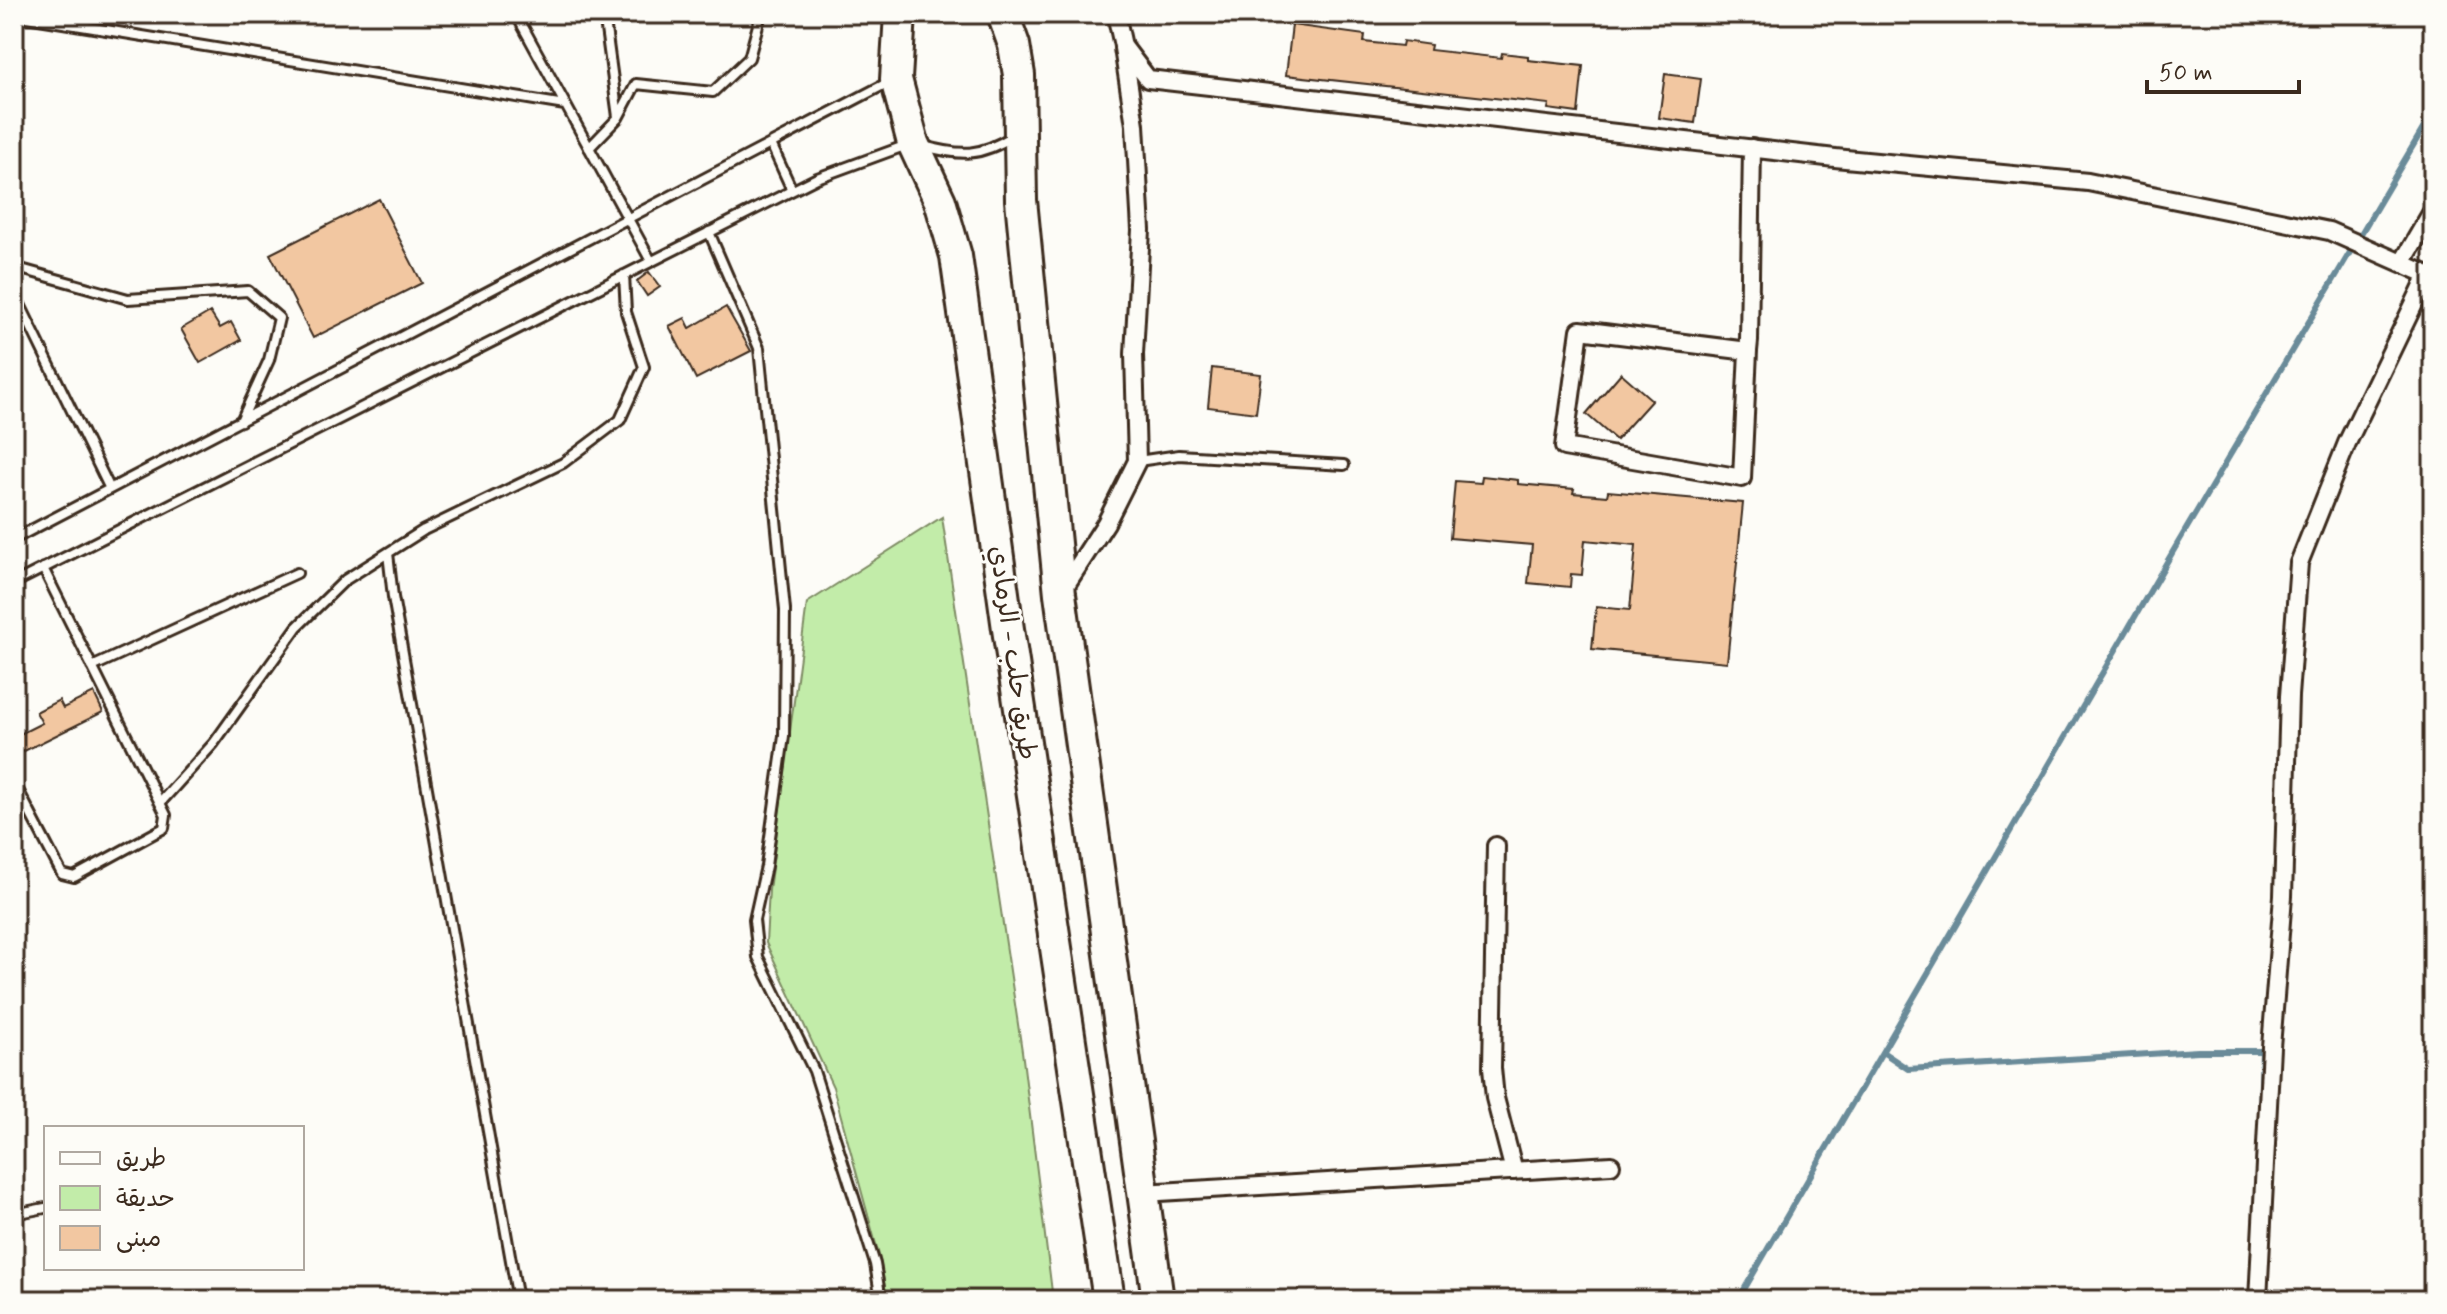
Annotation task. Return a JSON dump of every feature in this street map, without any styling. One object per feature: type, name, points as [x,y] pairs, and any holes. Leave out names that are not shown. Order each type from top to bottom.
[{"type":"highway","name":"طريق حلب - الرمادي","points":[[900,14],[896,79],[913,143],[940,201],[956,256],[1008,629],[1109,1300]]},
{"type":"highway","points":[[1003,14],[1014,45],[1019,75],[1021,200],[1060,594],[1158,1300]]},
{"type":"street","points":[[1060,594],[1106,523],[1137,461],[1134,354],[1141,230],[1135,125],[1116,14]]},
{"type":"street","points":[[1123,46],[1148,79],[1752,148],[2088,182],[2329,231],[2430,276],[2347,443],[2299,563],[2289,696],[2283,896],[2271,1047],[2258,1300]]},
{"type":"street","points":[[1748,351],[1580,330],[1564,447],[1742,478],[1748,351],[1752,148]]},
{"type":"street","points":[[2402,263],[2433,210]]},
{"type":"street","points":[[1496,846],[1492,1068],[1495,1098],[1514,1171]]},
{"type":"street","points":[[1143,1193],[1611,1165]]},
{"type":"lane","points":[[516,14],[651,261]]},
{"type":"lane","points":[[604,14],[618,118]]},
{"type":"lane","points":[[589,148],[618,118],[636,84],[713,92],[749,58],[761,14]]},
{"type":"lane","points":[[14,15],[565,105]]},
{"type":"lane","points":[[14,539],[896,79]]},
{"type":"lane","points":[[14,583],[817,178],[913,143],[971,154],[994,148],[1020,132]]},
{"type":"lane","points":[[771,144],[792,190]]},
{"type":"lane","points":[[709,232],[759,348],[785,610],[784,736],[766,866],[754,920],[758,957],[814,1071],[875,1264],[881,1300]]},
{"type":"lane","points":[[14,267],[128,299],[248,291],[279,318],[269,360],[241,421]]},
{"type":"lane","points":[[160,803],[214,743],[297,627],[345,580],[424,530],[563,463],[620,420],[644,367],[626,312],[624,275]]},
{"type":"lane","points":[[14,292],[110,489]]},
{"type":"lane","points":[[1137,461],[1179,455],[1344,465]]},
{"type":"lane","points":[[388,553],[460,983],[518,1300]]},
{"type":"lane","points":[[14,782],[62,874],[74,877],[164,828],[166,815],[43,568]]},
{"type":"lane","points":[[92,667],[297,573]]},
{"type":"lane","points":[[14,1214],[44,1208]]},
{"type":"green space","points":[[942,517],[1022,1051],[1053,1300],[887,1300],[880,1259],[833,1087],[766,943],[769,890],[807,603]]},
{"type":"building","points":[[1292,25],[1365,35],[1364,42],[1402,46],[1403,41],[1431,45],[1430,50],[1501,58],[1502,53],[1528,56],[1528,60],[1583,66],[1578,113],[1548,109],[1549,104],[1286,75]]},
{"type":"building","points":[[1665,74],[1701,79],[1695,123],[1659,118]]},
{"type":"building","points":[[379,199],[422,283],[313,338],[270,254]]},
{"type":"building","points":[[649,272],[660,287],[647,296],[637,281]]},
{"type":"building","points":[[726,307],[751,351],[696,379],[669,326],[685,318],[690,328]]},
{"type":"building","points":[[210,312],[220,328],[231,322],[241,340],[200,363],[181,329]]},
{"type":"building","points":[[1212,368],[1261,374],[1256,413],[1208,407]]},
{"type":"building","points":[[1621,373],[1652,400],[1616,440],[1586,414]]},
{"type":"building","points":[[1482,476],[1518,480],[1518,484],[1574,489],[1573,493],[1607,496],[1608,491],[1743,503],[1727,662],[1592,649],[1596,607],[1630,610],[1636,545],[1585,540],[1582,575],[1571,574],[1570,587],[1528,583],[1532,545],[1450,538],[1455,481],[1481,483]]},
{"type":"building","points":[[94,693],[103,712],[20,753],[14,737],[42,723],[36,712],[59,700],[63,708]]},
{"type":"waterway","points":[[1738,1300],[2175,548],[2433,112]]},
{"type":"waterway","points":[[1884,1053],[1908,1069],[2198,1051],[2262,1051],[2260,1113]]}]
